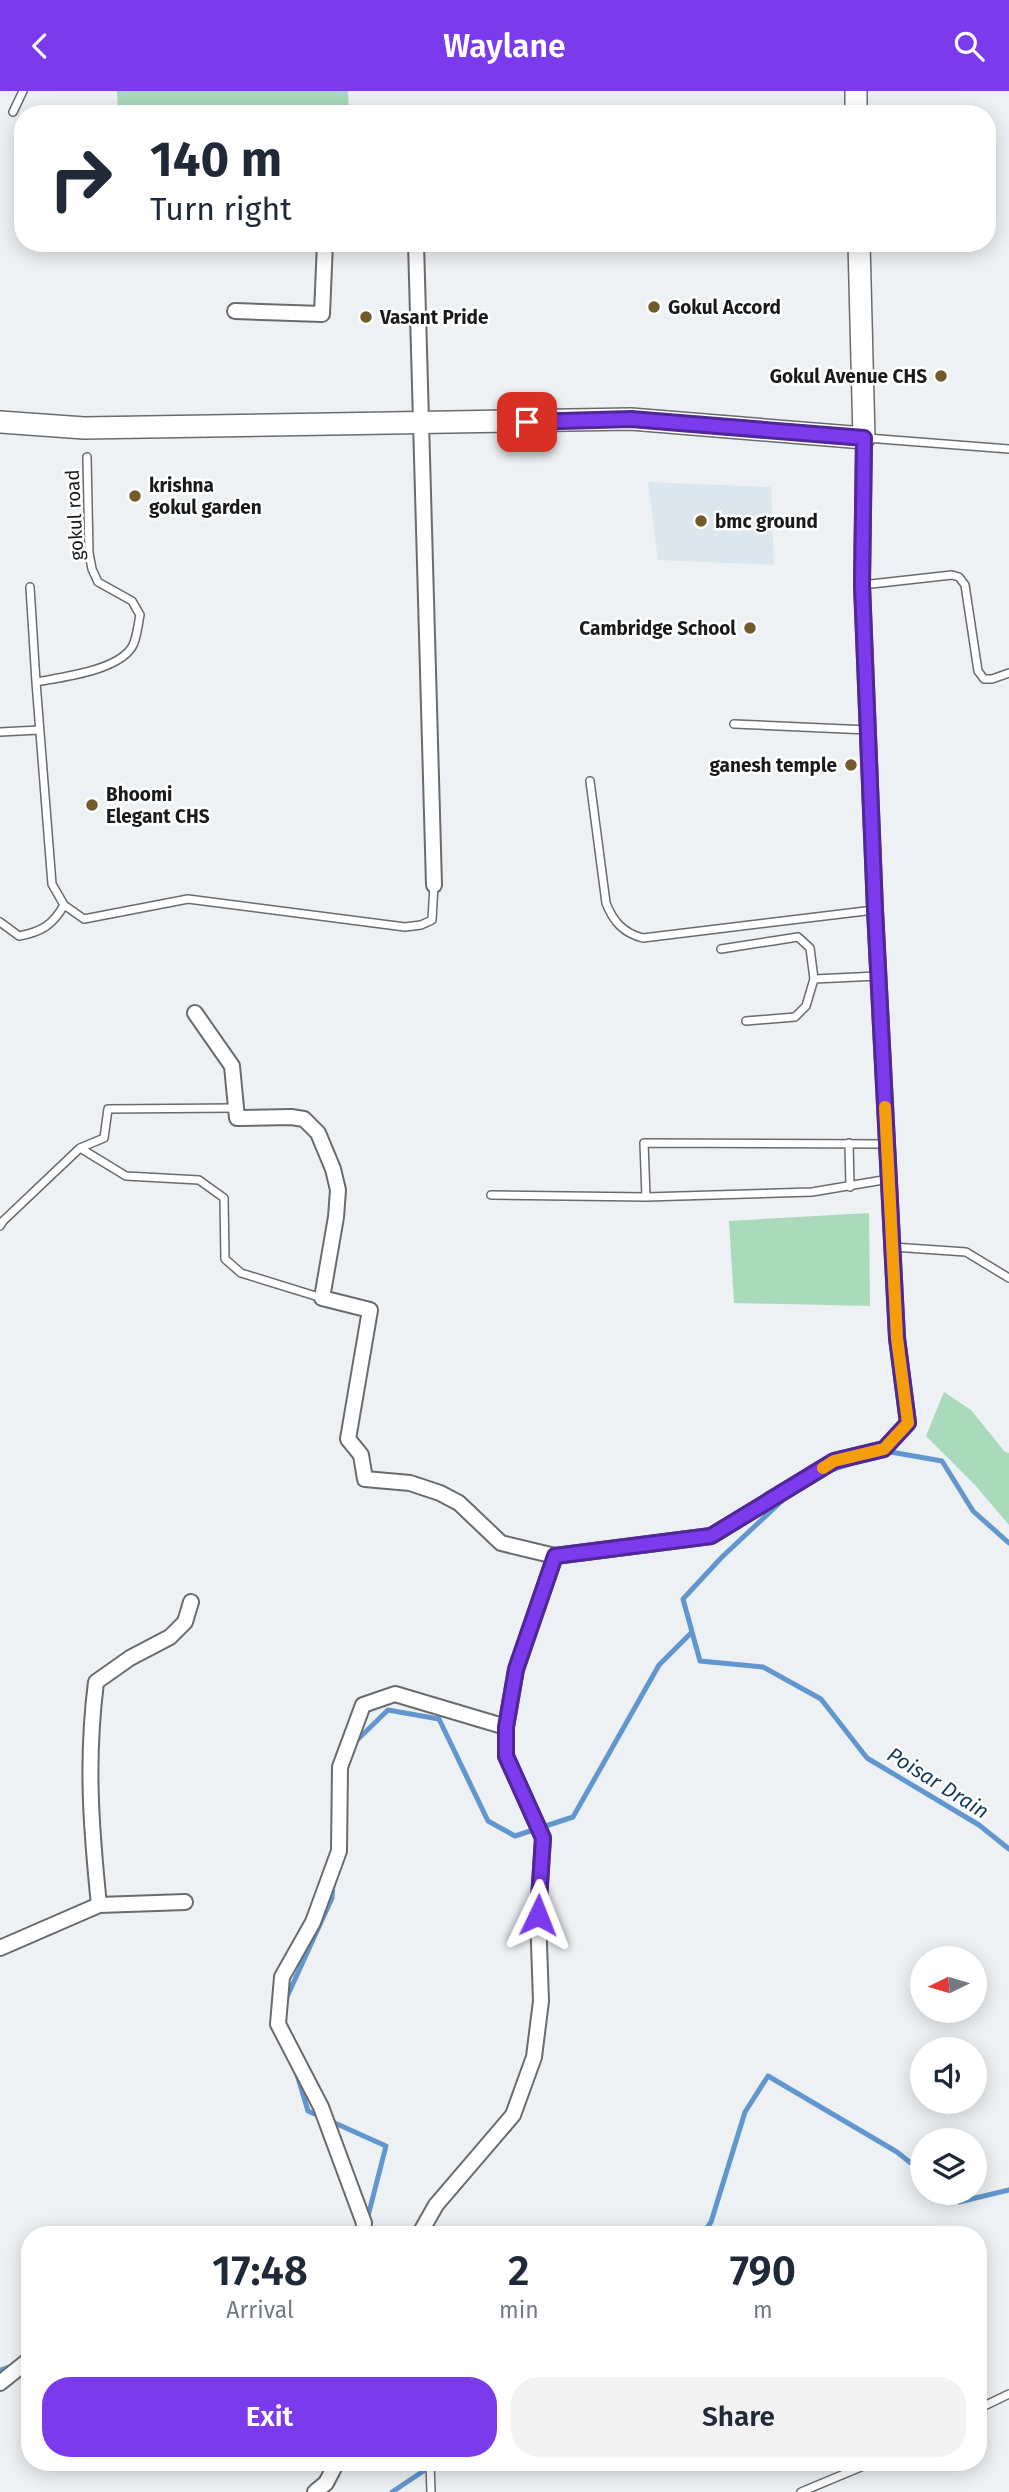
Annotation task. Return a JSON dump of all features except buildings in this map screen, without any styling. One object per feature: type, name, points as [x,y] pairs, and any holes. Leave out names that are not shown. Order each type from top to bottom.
[{"type":"street","points":[[235,311],[322,314],[325,252]]},
{"type":"street","points":[[416,252],[434,885]]},
{"type":"street","points":[[195,1013],[232,1066],[237,1118],[304,1119],[318,1133],[333,1169],[338,1191],[337,1217],[322,1298],[370,1310],[348,1440],[360,1455],[365,1479],[411,1483],[440,1493],[459,1503],[501,1543],[555,1556],[711,1536],[834,1461],[884,1449],[908,1423],[897,1338],[875,910],[862,585],[864,438],[859,252]]},
{"type":"street","points":[[0,422],[84,428],[631,419],[864,438]]},
{"type":"street","points":[[424,2226],[451,2186],[513,2115],[534,2057],[541,2001],[538,1915],[543,1838],[506,1756],[506,1727],[516,1669],[555,1556]]},
{"type":"street","points":[[99,1905],[90,1818],[90,1734],[96,1682],[130,1658],[170,1637],[185,1622],[191,1602]]},
{"type":"street","points":[[364,2226],[321,2107],[278,2024],[282,1977],[313,1922],[339,1851],[340,1767],[363,1705],[395,1694],[506,1727]]},
{"type":"street","points":[[0,1948],[99,1905],[185,1902]]},
{"type":"street","points":[[0,2383],[21,2366]]},
{"type":"street","points":[[315,2492],[326,2483],[332,2471]]},
{"type":"lane","points":[[864,438],[1009,449]]},
{"type":"lane","name":"gokul road","points":[[36,682],[98,670],[117,660],[132,647],[140,615],[132,601],[98,582],[92,569],[89,553],[88,457]]},
{"type":"lane","points":[[862,585],[952,575],[959,577],[965,585],[978,671],[984,679],[1009,673]]},
{"type":"lane","points":[[30,587],[38,730],[52,884],[64,905],[84,919],[187,899],[405,927],[432,920],[434,885]]},
{"type":"lane","points":[[734,724],[868,730]]},
{"type":"lane","points":[[0,732],[38,730]]},
{"type":"lane","points":[[590,781],[606,903],[613,921],[632,936],[643,939],[875,910]]},
{"type":"lane","points":[[0,922],[19,936],[38,933],[56,919],[64,905]]},
{"type":"lane","points":[[721,949],[798,937],[810,948],[814,979],[806,1006],[794,1017],[746,1021]]},
{"type":"lane","points":[[814,979],[878,976]]},
{"type":"lane","points":[[0,1226],[80,1148],[104,1137],[108,1109],[236,1108]]},
{"type":"lane","points":[[646,1197],[644,1143],[887,1144]]},
{"type":"lane","points":[[849,1143],[850,1187]]},
{"type":"lane","points":[[80,1148],[126,1176],[199,1180],[224,1198],[225,1259],[241,1273],[322,1298]]},
{"type":"lane","points":[[491,1195],[646,1197],[812,1192],[889,1179]]},
{"type":"lane","points":[[892,1247],[966,1252],[1009,1278]]},
{"type":"lane","points":[[987,2405],[1009,2394]]},
{"type":"lane","points":[[430,2471],[431,2492]]},
{"type":"lane","points":[[801,2492],[851,2471]]},
{"type":"shaded area","points":[[648,482],[771,487],[774,565],[658,560]]},
{"type":"green space","points":[[117,91],[348,91],[349,105],[118,105]]},
{"type":"green space","points":[[869,1213],[870,1306],[734,1303],[729,1221]]},
{"type":"green space","points":[[944,1392],[971,1410],[1005,1452],[1009,1453],[1009,1525],[975,1485],[926,1436]]},
{"type":"waterway","points":[[885,1451],[942,1461],[973,1511],[1009,1543]]},
{"type":"waterway","name":"Poisar Drain","points":[[826,1472],[850,1464]]},
{"type":"waterway","name":"Poisar Drain","points":[[786,1497],[722,1557],[683,1599],[700,1661],[763,1667],[821,1699],[867,1758],[979,1825],[1009,1849]]},
{"type":"waterway","points":[[354,1743],[388,1710],[439,1719],[488,1821],[515,1836],[573,1817],[659,1665],[692,1632]]},
{"type":"waterway","points":[[286,1999],[332,1898],[333,1883]]},
{"type":"waterway","points":[[296,2071],[308,2111],[386,2146],[367,2220]]},
{"type":"waterway","name":"Poisar Drain","points":[[708,2226],[745,2112],[768,2076],[897,2152],[910,2162]]},
{"type":"waterway","name":"Poisar Drain","points":[[987,2195],[1009,2190]]},
{"type":"waterway","points":[[0,2370],[13,2366]]},
{"type":"waterway","name":"Poisar Drain","points":[[392,2492],[424,2471]]},
{"type":"slow traffic","points":[[823,1468],[834,1461],[884,1449],[908,1423],[897,1338],[885,1107]]},
{"type":"place","name":"Gokul Accord","points":[[654,307]]},
{"type":"place","name":"Vasant Pride","points":[[366,317]]},
{"type":"place","name":"Gokul Avenue CHS","points":[[941,376]]},
{"type":"place","name":"krishna gokul garden","points":[[135,496]]},
{"type":"place","name":"bmc ground","points":[[701,521]]},
{"type":"place","name":"Cambridge School","points":[[750,628]]},
{"type":"place","name":"ganesh temple","points":[[851,765]]},
{"type":"place","name":"Bhoomi Elegant CHS","points":[[92,805]]},
{"type":"route","points":[[527,422],[631,419],[864,438],[862,585],[875,910],[897,1338],[908,1423],[884,1449],[834,1461],[711,1536],[555,1556],[516,1669],[506,1727],[506,1756],[543,1838],[538,1915]]}]
